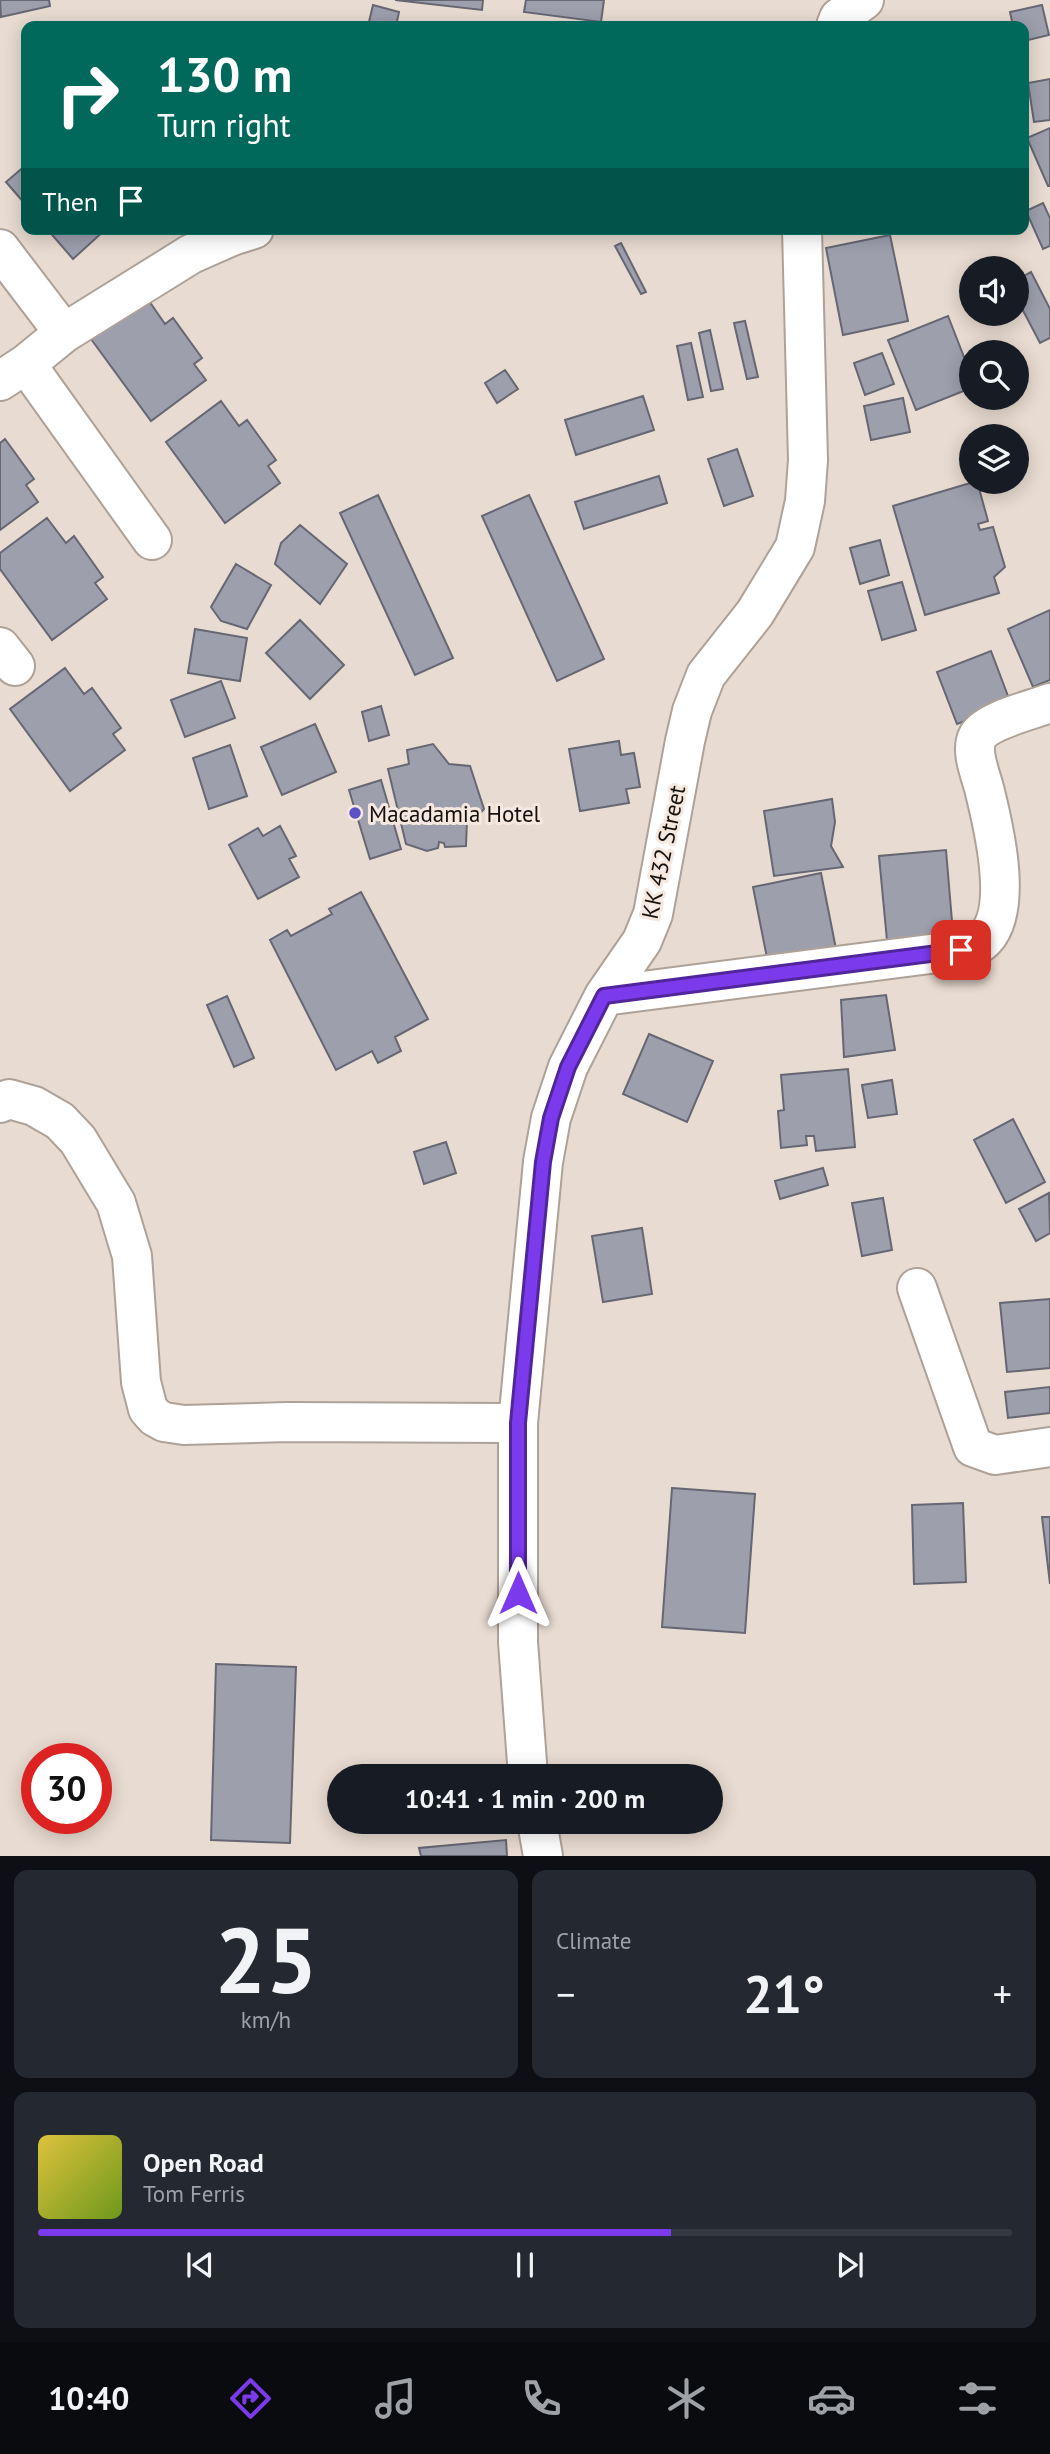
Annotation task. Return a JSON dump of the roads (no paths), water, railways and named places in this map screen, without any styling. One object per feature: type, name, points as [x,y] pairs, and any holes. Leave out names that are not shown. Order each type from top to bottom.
[{"type":"street","points":[[838,21],[864,0]]},
{"type":"street","points":[[152,540],[13,372],[64,333],[191,254],[235,235]]},
{"type":"street","name":"KK 432 Street","points":[[527,1764],[518,1642],[518,1423],[543,1162],[551,1118],[568,1067],[604,996],[642,941],[653,914],[685,741],[692,711],[706,674],[755,613],[795,547],[805,501],[808,460],[802,235]]},
{"type":"street","points":[[0,249],[64,333]]},
{"type":"street","points":[[604,996],[948,952],[978,944],[989,932],[999,907],[1000,870],[990,812],[976,756],[977,738],[986,726],[1050,703]]},
{"type":"street","points":[[0,1103],[9,1099],[34,1106],[60,1121],[78,1140],[116,1203],[132,1256],[141,1382],[148,1409],[155,1417],[164,1422],[184,1425],[287,1422],[518,1423]]},
{"type":"street","points":[[917,1288],[973,1447],[995,1455],[1050,1447]]},
{"type":"street","points":[[539,1834],[543,1856]]},
{"type":"place","name":"Macadamia Hotel","points":[[355,813]]}]
